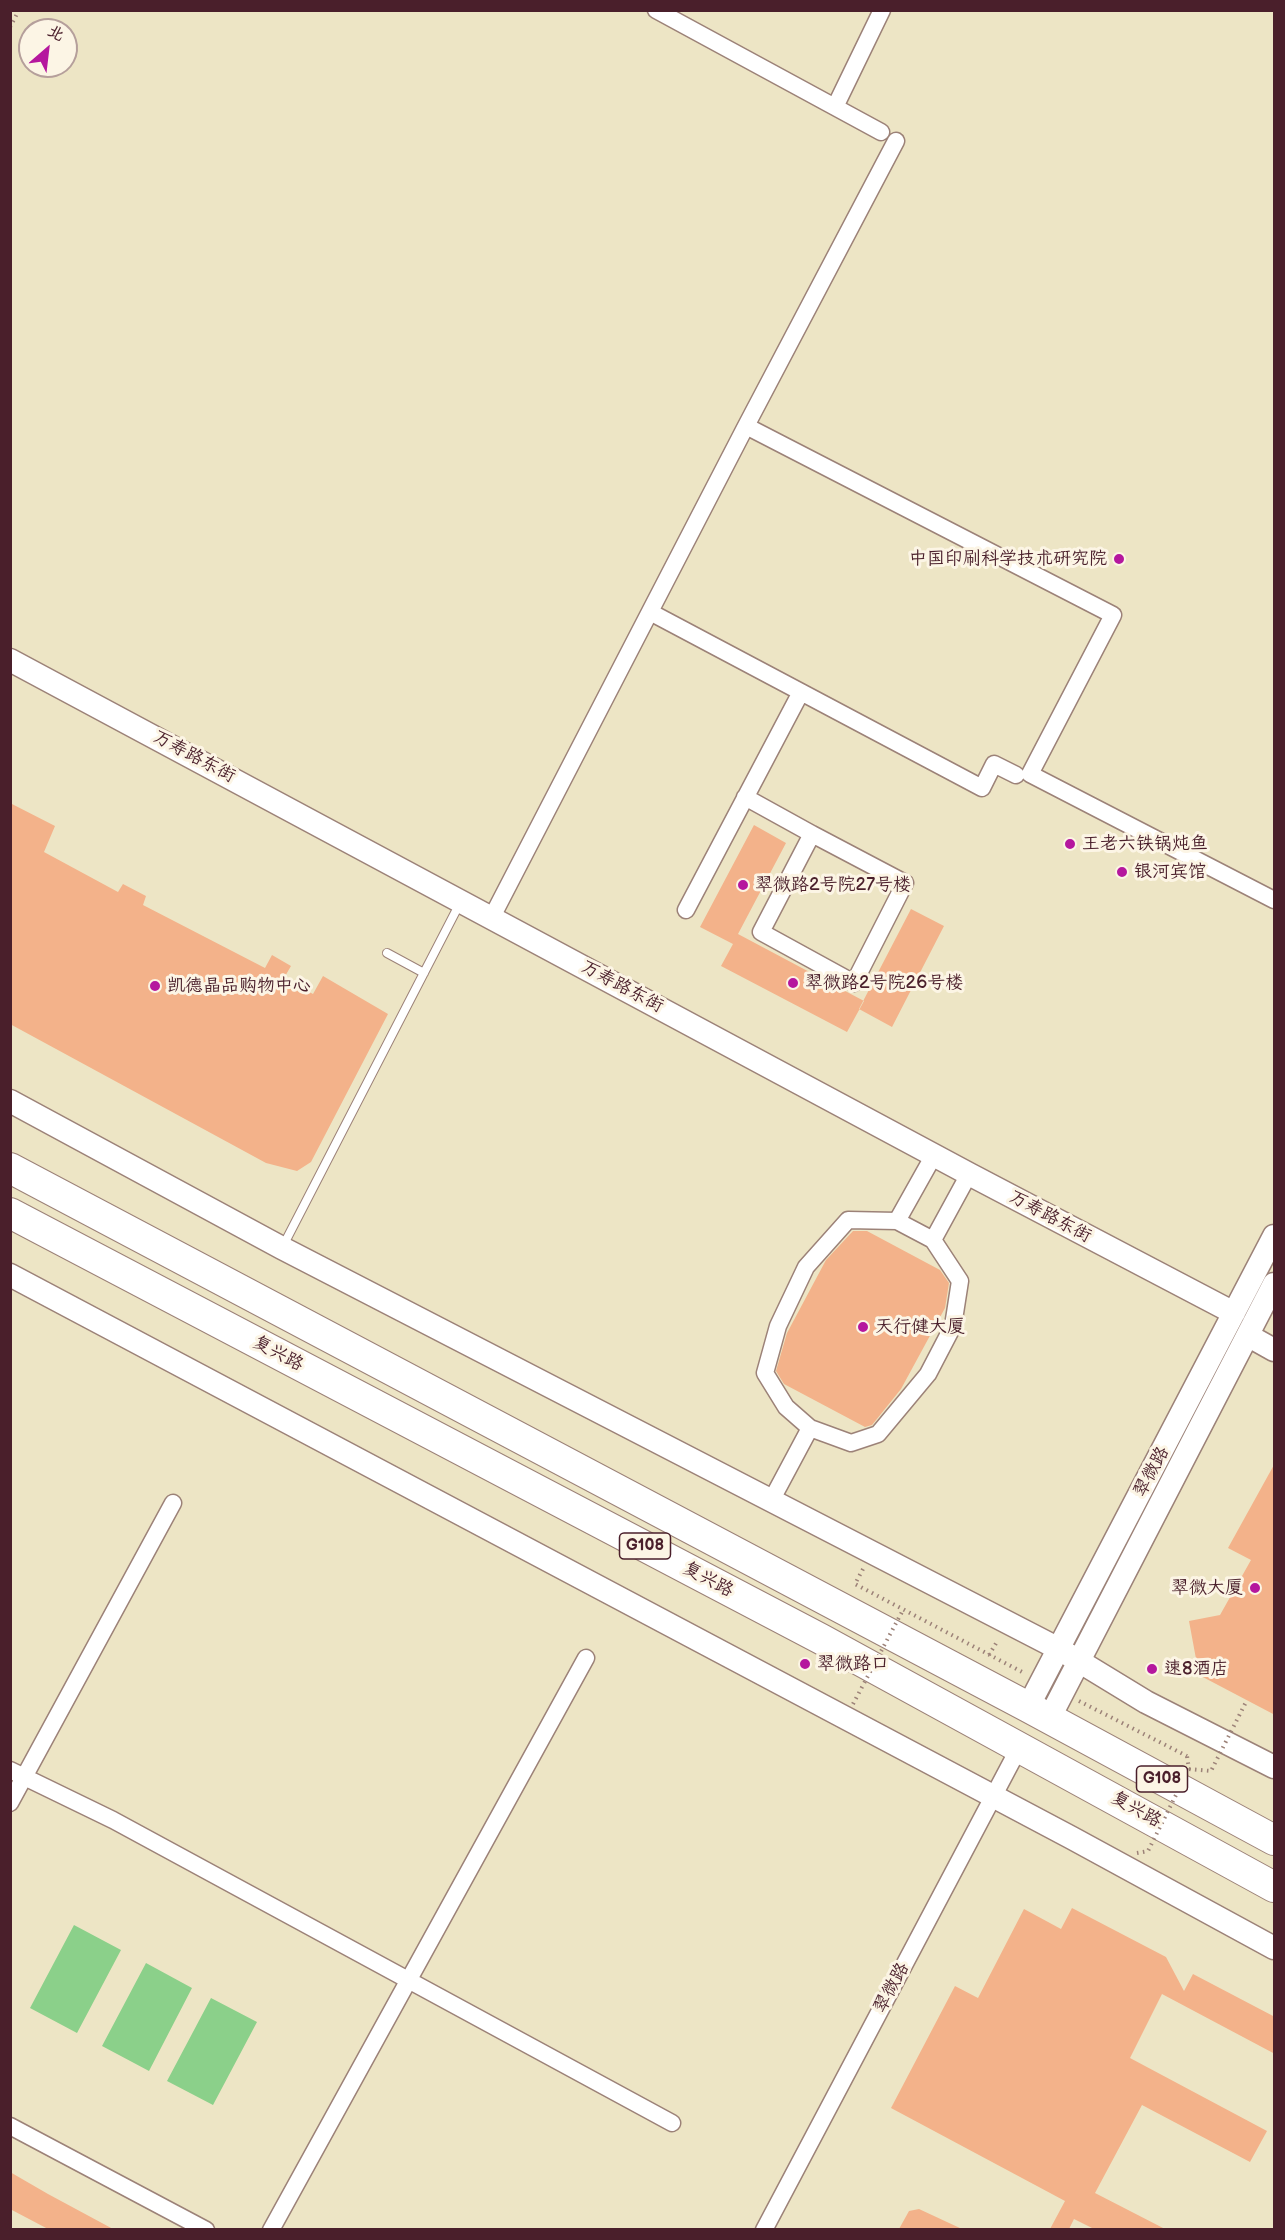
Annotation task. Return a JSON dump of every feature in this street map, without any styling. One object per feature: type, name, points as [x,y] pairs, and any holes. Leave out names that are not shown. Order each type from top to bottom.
[{"type":"highway","name":"复兴路","points":[[10,1168],[1040,1703],[1275,1840]]},
{"type":"highway","name":"复兴路","points":[[10,1213],[811,1634],[1275,1887]]},
{"type":"street","points":[[656,10],[881,132]]},
{"type":"street","points":[[835,107],[882,10]]},
{"type":"street","points":[[492,917],[896,141]]},
{"type":"street","points":[[746,426],[1113,615],[1030,774],[1275,900]]},
{"type":"street","points":[[650,612],[982,788],[994,764],[1016,775]]},
{"type":"street","name":"万寿路东街","points":[[10,660],[969,1174],[1234,1313]]},
{"type":"street","points":[[686,910],[801,692]]},
{"type":"street","points":[[745,797],[905,883],[854,983],[761,932],[812,834]]},
{"type":"street","points":[[10,1101],[282,1248],[1059,1649],[1146,1702],[1275,1767]]},
{"type":"street","points":[[897,1221],[934,1155]]},
{"type":"street","points":[[933,1240],[969,1174]]},
{"type":"street","points":[[848,1220],[897,1221],[933,1240],[960,1281],[952,1326],[928,1374],[878,1434],[851,1443],[810,1428],[786,1407],[765,1374],[778,1326],[806,1267],[848,1220]]},
{"type":"street","name":"翠微路","points":[[1040,1703],[1059,1649],[1275,1236]]},
{"type":"street","points":[[10,1275],[1275,1948]]},
{"type":"street","name":"翠微路","points":[[1040,1703],[1062,1693],[1275,1284]]},
{"type":"street","points":[[1249,1336],[1275,1350]]},
{"type":"street","points":[[771,1501],[810,1428]]},
{"type":"street","points":[[10,1803],[17,1774],[173,1503]]},
{"type":"street","points":[[271,2229],[586,1658]]},
{"type":"street","name":"翠微路","points":[[764,2229],[1020,1746]]},
{"type":"street","points":[[17,1774],[113,1820],[672,2124]]},
{"type":"street","points":[[10,2126],[206,2229]]},
{"type":"lane","points":[[282,1248],[461,900]]},
{"type":"lane","points":[[387,953],[424,973]]},
{"type":"path","points":[[10,27],[19,10]]},
{"type":"path","points":[[855,1584],[903,1610],[1040,1703]]},
{"type":"path","points":[[853,1704],[903,1610]]},
{"type":"path","points":[[1062,1693],[1187,1756],[1190,1769],[1148,1851],[1137,1853]]},
{"type":"path","points":[[1190,1769],[1211,1771],[1246,1702]]},
{"type":"green space","points":[[74,1925],[121,1950],[77,2033],[30,2008]]},
{"type":"green space","points":[[146,1963],[192,1988],[149,2071],[102,2046]]},
{"type":"green space","points":[[211,1998],[257,2022],[213,2105],[167,2081]]},
{"type":"building","name":"凯德晶品购物中心","points":[[10,803],[55,826],[44,852],[118,892],[123,884],[146,896],[143,905],[265,968],[272,955],[291,966],[284,978],[313,994],[323,976],[388,1014],[311,1162],[297,1171],[266,1163],[10,1024]]},
{"type":"building","points":[[754,825],[786,843],[738,934],[864,1001],[847,1032],[721,966],[733,944],[700,927]]},
{"type":"building","points":[[911,909],[944,926],[892,1027],[859,1009]]},
{"type":"building","name":"天行健大厦","points":[[853,1231],[867,1231],[940,1270],[949,1283],[945,1308],[901,1389],[872,1425],[865,1427],[784,1384],[776,1371],[787,1333],[826,1260]]},
{"type":"building","name":"翠微大厦","points":[[1275,1463],[1275,1715],[1199,1675],[1189,1621],[1220,1615],[1251,1560],[1228,1548]]},
{"type":"building","points":[[1072,1908],[1166,1957],[1184,1991],[1193,1974],[1275,2017],[1275,2054],[1162,1994],[1130,2058],[1267,2131],[1250,2162],[1142,2105],[1095,2193],[1165,2229],[1094,2229],[1074,2219],[1069,2229],[1050,2229],[1065,2201],[891,2108],[955,1986],[978,1998],[1024,1909],[1061,1929]]},
{"type":"building","points":[[10,2172],[113,2229],[48,2229],[10,2209]]},
{"type":"building","points":[[919,2209],[962,2229],[899,2229],[909,2211]]},
{"type":"place","name":"中国印刷科学技术研究院","points":[[1119,559]]},
{"type":"place","name":"王老六铁锅炖鱼","points":[[1070,844]]},
{"type":"place","name":"银河宾馆","points":[[1122,872]]},
{"type":"place","name":"翠微路2号院27号楼","points":[[743,885]]},
{"type":"place","name":"翠微路2号院26号楼","points":[[793,983]]},
{"type":"place","name":"凯德晶品购物中心","points":[[155,986]]},
{"type":"place","name":"天行健大厦","points":[[863,1327]]},
{"type":"place","name":"翠微大厦","points":[[1255,1588]]},
{"type":"place","name":"翠微路口","points":[[805,1664]]},
{"type":"place","name":"速8酒店","points":[[1152,1669]]}]
